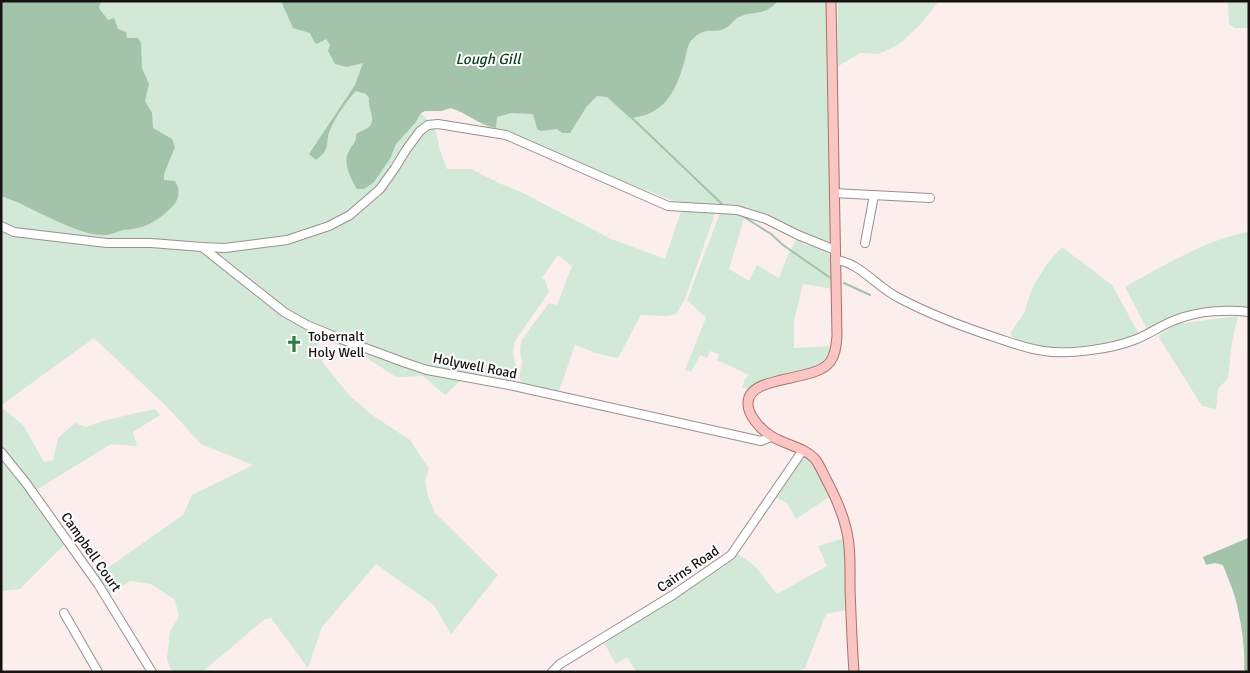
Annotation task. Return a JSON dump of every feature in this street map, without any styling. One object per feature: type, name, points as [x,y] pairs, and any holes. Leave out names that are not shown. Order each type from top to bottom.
[{"type":"main road","points":[[831,1],[837,336],[835,353],[830,363],[818,371],[754,389],[749,397],[748,405],[752,418],[771,438],[803,450],[814,459],[826,479],[846,527],[854,672]]},
{"type":"street","points":[[1,226],[14,232],[107,243],[151,243],[224,248],[287,240],[329,226],[350,215],[380,189],[420,131],[428,125],[438,124],[506,135],[668,206],[737,210],[766,219],[835,250]]},
{"type":"street","points":[[834,193],[930,198]]},
{"type":"street","points":[[865,243],[874,195]]},
{"type":"street","name":"Holywell Road","points":[[202,247],[284,312],[340,339],[403,362],[428,370],[514,386],[761,441],[771,438]]},
{"type":"street","points":[[835,260],[853,264],[879,286],[897,298],[935,315],[1016,346],[1042,351],[1061,352],[1114,346],[1134,340],[1178,318],[1226,311],[1249,312]]},
{"type":"street","name":"Cairns Road","points":[[552,672],[560,664],[673,596],[731,555],[803,450]]},
{"type":"street","name":"Campbell Court","points":[[1,452],[26,483],[98,584],[152,672]]},
{"type":"street","points":[[64,613],[98,672]]},
{"type":"shaded area","points":[[3,1],[827,1],[830,244],[805,235],[748,208],[716,204],[681,204],[532,141],[509,132],[488,127],[468,115],[451,108],[421,113],[435,128],[447,169],[471,169],[523,193],[611,239],[665,259],[681,211],[713,212],[712,223],[685,299],[676,314],[667,316],[641,315],[618,358],[595,353],[575,345],[559,391],[522,383],[519,377],[522,363],[521,341],[549,303],[557,305],[572,266],[558,255],[542,278],[545,280],[549,292],[515,341],[513,354],[516,366],[513,378],[506,381],[469,373],[445,395],[423,376],[396,377],[365,357],[322,337],[318,345],[323,363],[349,395],[372,415],[410,440],[429,469],[425,480],[428,496],[435,513],[498,575],[451,634],[434,605],[376,564],[322,627],[308,668],[271,618],[265,619],[202,672],[172,672],[167,659],[170,631],[179,617],[175,600],[151,584],[130,581],[109,595],[96,576],[183,515],[192,495],[253,465],[201,444],[168,408],[94,338],[1,406],[1,196],[74,228],[103,234],[115,232]]},
{"type":"shaded area","points":[[838,1],[939,1],[918,27],[899,44],[879,54],[860,53],[837,67]]},
{"type":"shaded area","points":[[1227,1],[1249,1],[1249,28],[1235,28],[1229,24]]},
{"type":"shaded area","points":[[720,213],[745,215],[729,269],[749,281],[757,265],[779,278],[786,259],[798,237],[804,245],[814,246],[832,256],[833,289],[803,284],[794,321],[794,348],[833,346],[826,358],[816,365],[806,370],[759,382],[749,389],[742,388],[745,379],[749,375],[717,360],[719,354],[710,351],[707,358],[700,355],[691,372],[685,370],[706,318],[687,300]]},
{"type":"shaded area","points":[[1249,232],[1249,308],[1193,311],[1177,315],[1147,329],[1125,287],[1202,247],[1218,240]]},
{"type":"shaded area","points":[[1062,247],[1112,285],[1139,334],[1091,345],[1053,348],[1021,342],[1010,334],[1024,313],[1033,286],[1049,261]]},
{"type":"shaded area","points":[[1238,316],[1232,342],[1228,378],[1218,389],[1216,409],[1202,406],[1158,336],[1177,324]]},
{"type":"shaded area","points":[[1,407],[23,425],[44,462],[53,460],[58,438],[75,423],[86,427],[106,420],[155,409],[160,415],[133,432],[137,446],[111,444],[36,490],[1,445]]},
{"type":"shaded area","points":[[805,458],[817,471],[829,497],[796,519],[787,503],[776,498],[802,459]]},
{"type":"shaded area","points":[[1,459],[66,543],[20,589],[1,591]]},
{"type":"shaded area","points":[[845,538],[848,610],[826,614],[805,668],[795,672],[637,672],[627,657],[616,664],[604,643],[722,568],[738,554],[754,565],[777,594],[827,566],[818,546]]},
{"type":"water","points":[[1,1],[101,1],[99,8],[108,20],[114,18],[118,29],[126,32],[127,38],[138,38],[141,43],[142,68],[149,84],[145,101],[152,113],[153,128],[172,139],[175,147],[164,174],[164,180],[175,181],[178,195],[174,205],[160,217],[138,228],[107,235],[94,234],[68,226],[1,196]]},
{"type":"water","name":"Lough Gill","points":[[281,1],[778,1],[767,10],[737,18],[722,30],[705,31],[696,36],[688,46],[677,84],[672,93],[660,107],[652,112],[630,118],[607,97],[597,96],[587,106],[570,133],[562,133],[557,129],[541,131],[537,129],[533,114],[511,113],[497,117],[496,128],[451,108],[441,111],[425,111],[421,113],[415,123],[396,144],[390,159],[374,182],[364,189],[357,189],[348,171],[346,161],[356,139],[356,134],[372,123],[369,98],[366,94],[356,91],[345,104],[330,130],[326,149],[321,156],[316,160],[309,154],[355,85],[363,63],[347,67],[335,64],[328,51],[330,45],[326,39],[317,44],[310,33],[293,28]]},
{"type":"water","points":[[1248,538],[1249,672],[1244,672],[1242,631],[1236,599],[1223,565],[1215,563],[1206,565],[1203,557]]},
{"type":"waterway","points":[[631,117],[723,205]]},
{"type":"waterway","points":[[741,215],[771,234],[783,245],[832,279]]},
{"type":"waterway","points":[[844,283],[870,295]]},
{"type":"place","name":"Tobernalt Holy Well","points":[[294,344]]}]
